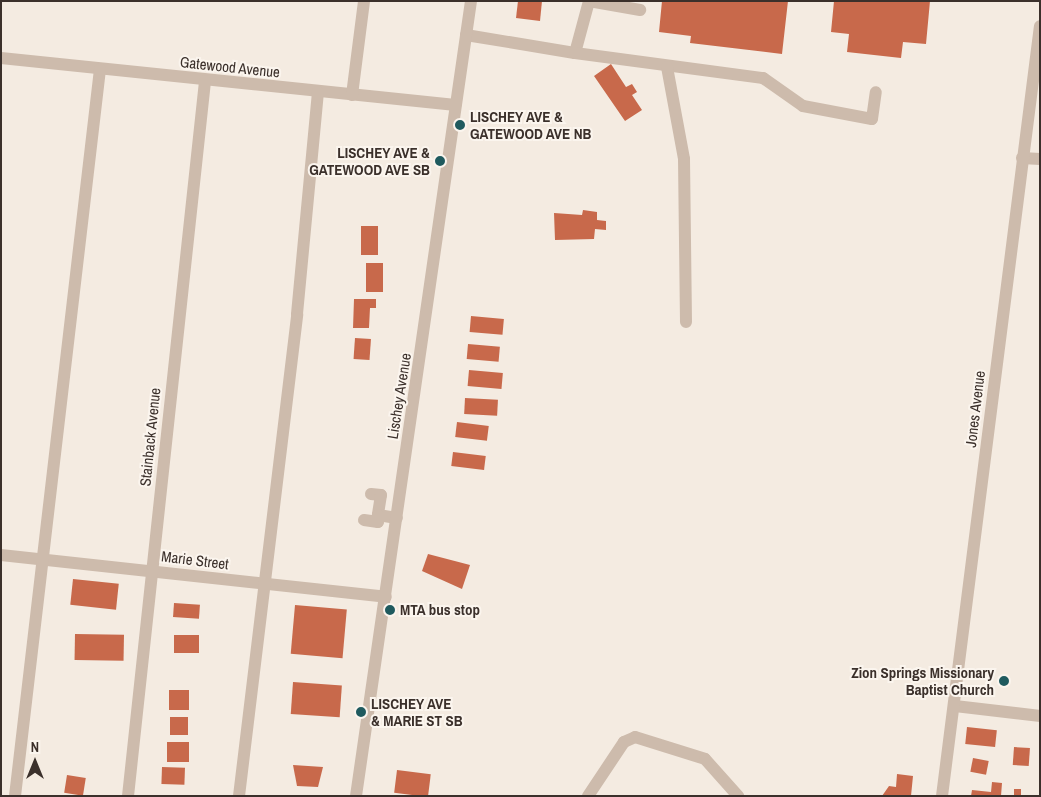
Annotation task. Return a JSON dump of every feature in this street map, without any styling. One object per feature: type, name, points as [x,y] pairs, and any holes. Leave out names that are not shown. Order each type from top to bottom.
[{"type":"street","points":[[352,95],[364,1]]},
{"type":"street","name":"Lischey Avenue","points":[[356,796],[386,598],[470,1]]},
{"type":"street","points":[[574,52],[589,1],[640,10]]},
{"type":"street","name":"Jones Avenue","points":[[942,796],[955,706],[1040,26]]},
{"type":"street","points":[[466,35],[667,67],[763,78],[804,106],[872,119],[876,92]]},
{"type":"street","name":"Gatewood Avenue","points":[[1,58],[205,81],[456,105]]},
{"type":"street","points":[[667,67],[684,159],[686,322]]},
{"type":"street","points":[[15,796],[41,558],[100,69]]},
{"type":"street","name":"Stainback Avenue","points":[[128,796],[205,81]]},
{"type":"street","points":[[239,796],[297,314],[318,92]]},
{"type":"street","points":[[1022,158],[1040,159]]},
{"type":"street","points":[[364,520],[378,522],[375,510],[381,495],[371,494]]},
{"type":"street","points":[[375,510],[397,518]]},
{"type":"street","name":"Marie Street","points":[[1,555],[386,598]]},
{"type":"street","points":[[955,706],[1040,716]]},
{"type":"street","points":[[588,796],[624,742],[635,737],[705,759],[738,796]]},
{"type":"building","points":[[518,1],[542,1],[540,21],[516,18]]},
{"type":"building","points":[[662,1],[788,1],[782,54],[690,43],[691,36],[659,32]]},
{"type":"building","points":[[834,1],[930,1],[926,44],[903,42],[901,58],[847,52],[849,34],[831,32]]},
{"type":"building","points":[[611,64],[626,87],[632,84],[637,92],[632,95],[642,110],[625,121],[594,76]]},
{"type":"building","points":[[583,210],[597,212],[597,220],[606,221],[606,230],[595,229],[594,239],[555,240],[554,213],[582,215]]},
{"type":"building","points":[[361,226],[378,226],[378,255],[361,255]]},
{"type":"building","points":[[366,263],[383,263],[383,292],[366,292]]},
{"type":"building","points":[[354,299],[376,299],[376,308],[370,308],[369,328],[353,328]]},
{"type":"building","points":[[471,316],[504,319],[502,335],[470,332]]},
{"type":"building","points":[[355,338],[371,339],[369,360],[354,359]]},
{"type":"building","points":[[468,344],[500,347],[499,362],[467,359]]},
{"type":"building","points":[[469,370],[503,373],[501,389],[468,386]]},
{"type":"building","points":[[465,398],[498,400],[497,416],[464,414]]},
{"type":"building","points":[[457,422],[489,426],[487,441],[455,437]]},
{"type":"building","points":[[453,452],[486,456],[484,470],[451,466]]},
{"type":"building","points":[[428,554],[470,565],[462,589],[422,571]]},
{"type":"building","points":[[73,579],[119,584],[116,610],[70,605]]},
{"type":"building","points":[[174,603],[200,605],[199,619],[173,617]]},
{"type":"building","points":[[295,605],[347,610],[343,658],[291,654]]},
{"type":"building","points":[[75,634],[124,635],[124,661],[75,660]]},
{"type":"building","points":[[174,635],[199,635],[199,653],[174,653]]},
{"type":"building","points":[[293,682],[342,685],[340,717],[291,714]]},
{"type":"building","points":[[169,690],[189,690],[189,710],[169,710]]},
{"type":"building","points":[[170,717],[188,717],[188,735],[170,735]]},
{"type":"building","points":[[967,727],[997,730],[995,747],[965,744]]},
{"type":"building","points":[[167,742],[189,742],[189,762],[167,762]]},
{"type":"building","points":[[1014,747],[1030,748],[1029,766],[1013,765]]},
{"type":"building","points":[[973,758],[989,761],[986,775],[970,772]]},
{"type":"building","points":[[293,765],[323,767],[318,787],[297,786]]},
{"type":"building","points":[[162,767],[185,768],[184,785],[161,784]]},
{"type":"building","points":[[397,770],[431,774],[428,796],[394,793]]},
{"type":"building","points":[[897,774],[913,776],[911,796],[882,796],[889,786],[896,787]]},
{"type":"building","points":[[67,775],[86,778],[83,796],[64,793]]},
{"type":"building","points":[[992,782],[1002,783],[1001,796],[971,796],[972,790],[991,792]]},
{"type":"building","points":[[1014,789],[1021,789],[1021,796],[1014,796]]},
{"type":"place","name":"LISCHEY AVE & GATEWOOD AVE NB","points":[[460,125]]},
{"type":"place","name":"LISCHEY AVE & GATEWOOD AVE SB","points":[[440,161]]},
{"type":"place","name":"MTA bus stop","points":[[390,610]]},
{"type":"place","name":"Zion Springs Missionary Baptist Church","points":[[1004,681]]},
{"type":"place","name":"LISCHEY AVE & MARIE ST SB","points":[[361,712]]}]
